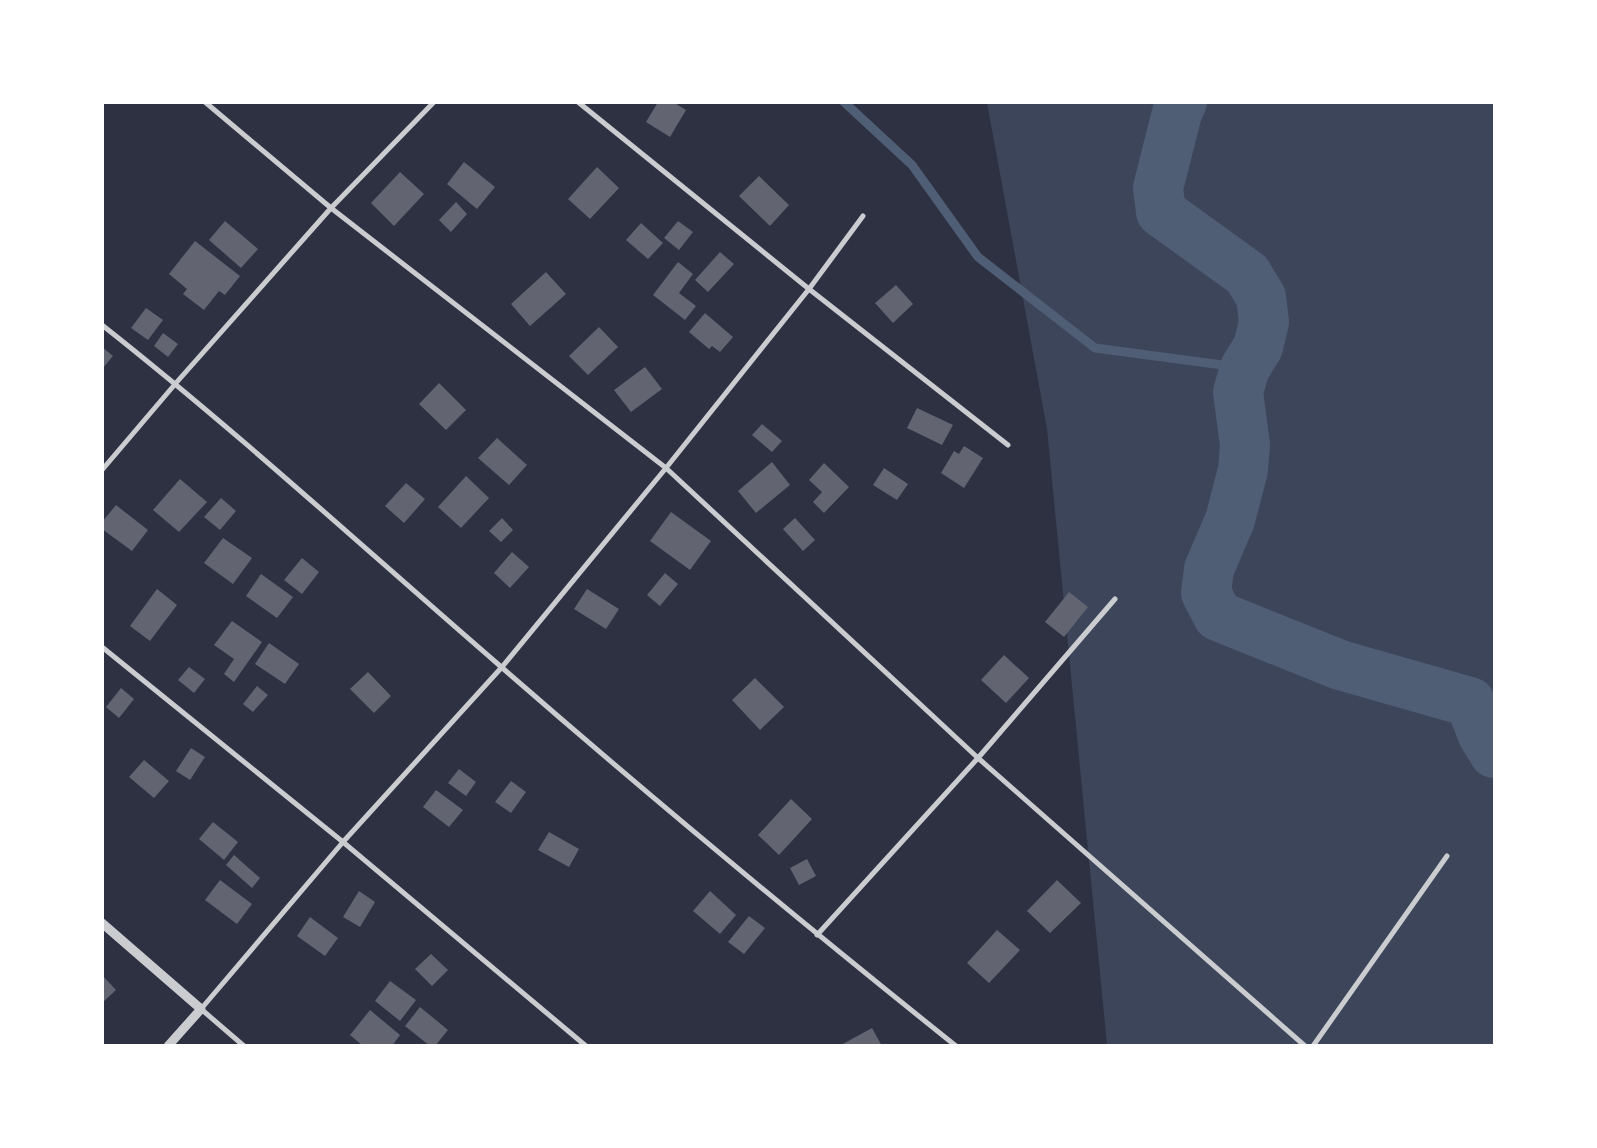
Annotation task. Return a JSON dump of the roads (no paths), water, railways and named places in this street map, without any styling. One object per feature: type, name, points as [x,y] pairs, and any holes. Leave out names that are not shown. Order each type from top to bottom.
[{"type":"street","points":[[205,102],[331,208],[666,468],[978,758],[1305,1046]]},
{"type":"street","points":[[102,470],[176,383],[331,208],[434,102]]},
{"type":"street","points":[[578,102],[809,289],[1008,445]]},
{"type":"street","points":[[168,1046],[343,842],[502,668],[666,468],[809,289],[863,216]]},
{"type":"street","points":[[102,325],[176,383],[502,668],[817,934],[956,1046]]},
{"type":"street","points":[[817,934],[978,758],[1115,599]]},
{"type":"street","points":[[102,647],[343,842],[586,1046]]},
{"type":"street","points":[[1313,1046],[1447,856]]},
{"type":"street","points":[[102,923],[244,1046]]},
{"type":"waterway","points":[[844,102],[912,165],[978,257],[1095,348],[1245,368]]},
{"type":"waterway","points":[[1182,102],[1177,113],[1158,188],[1161,212],[1247,274],[1261,297],[1264,322],[1258,347],[1245,368],[1238,392],[1245,445],[1243,470],[1230,520],[1209,569],[1206,593],[1218,616],[1340,665],[1470,702],[1483,735],[1494,753]]}]
